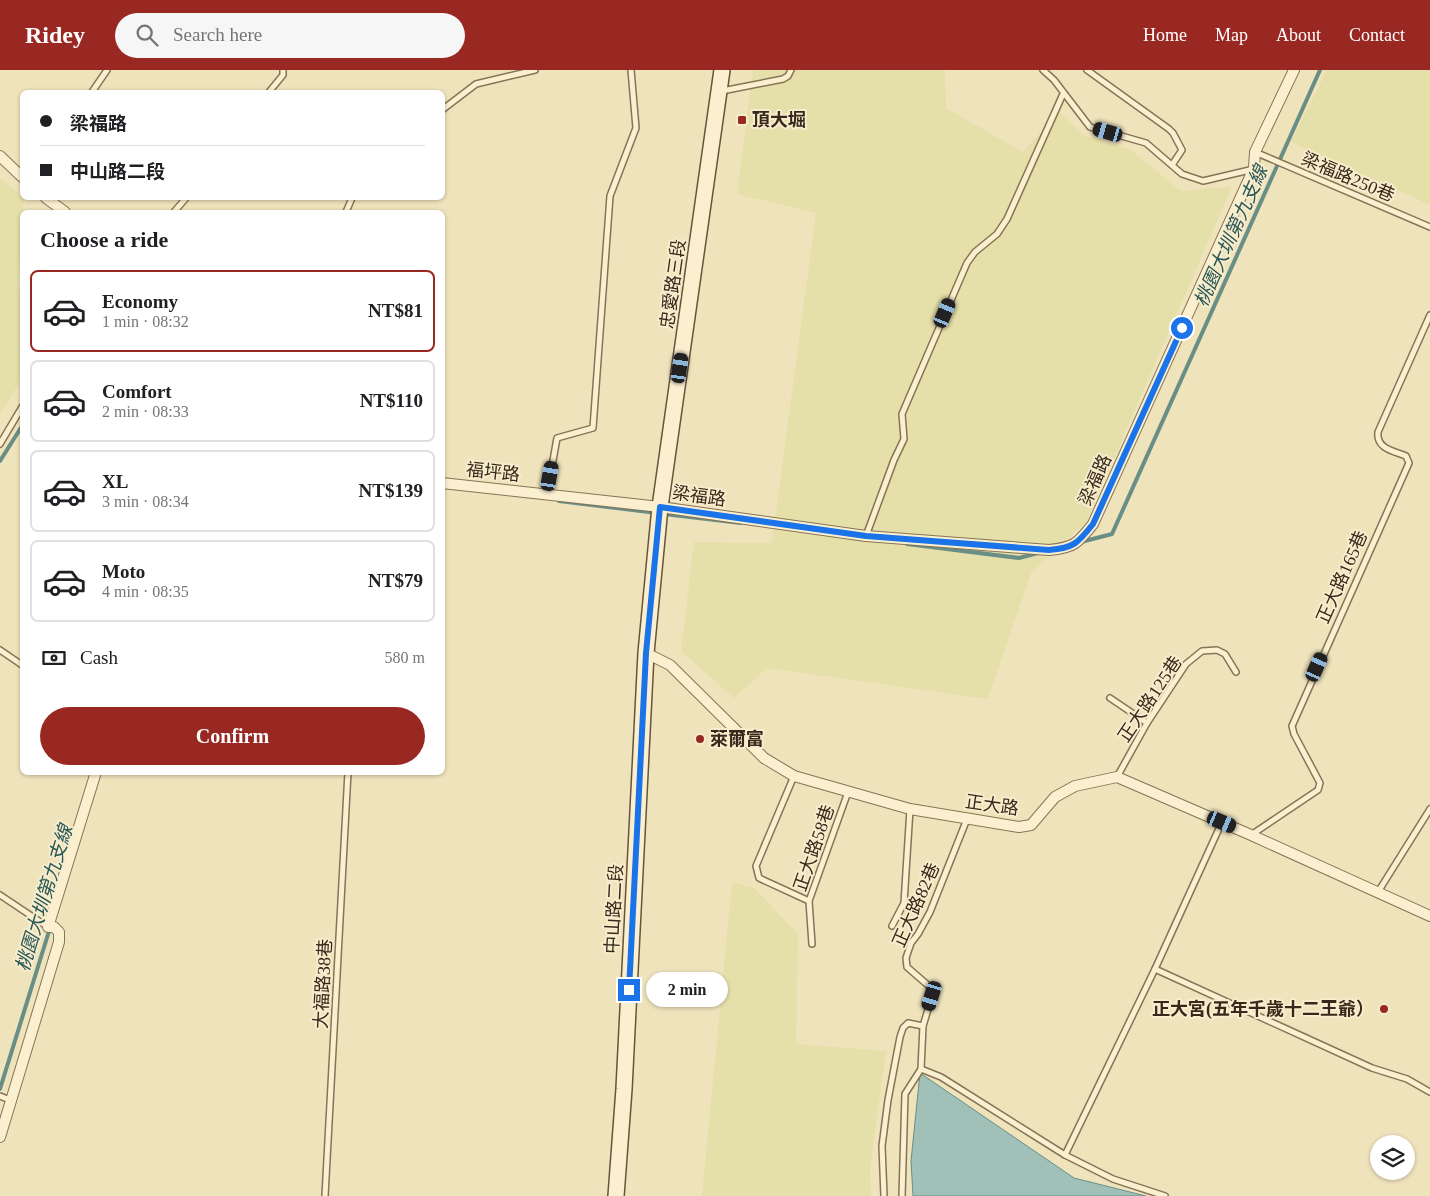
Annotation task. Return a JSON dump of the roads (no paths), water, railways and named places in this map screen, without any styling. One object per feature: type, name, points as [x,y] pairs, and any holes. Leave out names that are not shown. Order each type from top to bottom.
[{"type":"main road","name":"忠愛路三段","points":[[646,653],[660,511],[722,70]]},
{"type":"main road","name":"中山路二段","points":[[616,1196],[624,1089],[646,653]]},
{"type":"street","name":"梁福路","points":[[660,511],[866,536],[1049,550],[1065,549],[1080,541],[1093,524],[1254,168],[1255,152],[1294,70]]},
{"type":"street","points":[[0,156],[20,176]]},
{"type":"street","points":[[49,200],[62,210]]},
{"type":"street","name":"福坪路","points":[[445,483],[547,494],[660,511]]},
{"type":"street","name":"正大路","points":[[646,653],[670,665],[764,758],[794,776],[910,809],[1019,826],[1031,825],[1055,797],[1075,786],[1117,777]]},
{"type":"street","points":[[0,1137],[5,1098],[59,942],[58,932],[54,927],[48,927],[95,775]]},
{"type":"street","points":[[1117,777],[1430,916]]},
{"type":"lane","points":[[93,90],[107,70]]},
{"type":"lane","points":[[272,90],[284,75],[283,70]]},
{"type":"lane","points":[[445,108],[476,84],[535,70]]},
{"type":"lane","points":[[547,494],[557,438],[593,428],[610,196],[636,128],[631,70]]},
{"type":"lane","points":[[719,92],[782,79],[788,76],[791,70]]},
{"type":"lane","points":[[1043,70],[1054,80],[1090,127],[1146,143],[1182,174],[1203,181],[1254,168]]},
{"type":"lane","points":[[1088,70],[1173,133],[1182,150],[1172,165]]},
{"type":"lane","points":[[866,536],[894,460],[904,439],[902,414],[967,263],[975,252],[997,234],[1007,219],[1063,94]]},
{"type":"lane","name":"梁福路250巷","points":[[1255,152],[1430,227]]},
{"type":"lane","points":[[176,210],[184,200]]},
{"type":"lane","name":"正大路165巷","points":[[1251,835],[1320,787],[1294,734],[1292,726],[1409,463],[1406,456],[1380,445],[1377,439],[1378,432],[1430,315]]},
{"type":"lane","points":[[0,444],[20,410]]},
{"type":"lane","points":[[0,650],[20,663]]},
{"type":"lane","name":"正大路125巷","points":[[1117,777],[1147,723],[1186,664],[1202,652],[1217,650],[1225,654],[1236,672]]},
{"type":"lane","points":[[1110,698],[1147,723]]},
{"type":"lane","name":"大福路38巷","points":[[325,1196],[348,775]]},
{"type":"lane","points":[[794,776],[756,866],[759,878],[809,901]]},
{"type":"lane","name":"正大路58巷","points":[[812,944],[809,901],[848,790]]},
{"type":"lane","points":[[1378,892],[1430,808]]},
{"type":"lane","points":[[892,926],[904,903],[910,809]]},
{"type":"lane","name":"正大路82巷","points":[[923,1026],[932,996],[930,988],[907,967],[906,958],[911,943],[930,912],[968,818]]},
{"type":"lane","points":[[1065,1155],[1155,969],[1222,822]]},
{"type":"lane","points":[[0,895],[48,927]]},
{"type":"lane","points":[[1155,969],[1372,1068],[1407,1079],[1430,1092]]},
{"type":"lane","points":[[884,1196],[882,1146],[888,1100],[900,1037],[903,1028],[908,1023],[923,1026],[921,1069],[905,1094],[902,1196]]},
{"type":"lane","points":[[921,1069],[940,1077],[1065,1155],[1114,1179],[1165,1196]]},
{"type":"water","points":[[920,1073],[1074,1178],[1146,1196],[913,1196],[911,1161]]},
{"type":"waterway","name":"桃園大圳第九支線","points":[[1081,542],[1112,534],[1320,70]]},
{"type":"waterway","points":[[0,461],[20,429]]},
{"type":"waterway","name":"桃園大圳第九支線","points":[[559,501],[657,513]]},
{"type":"waterway","name":"桃園大圳第九支線","points":[[664,514],[741,523]]},
{"type":"waterway","name":"桃園大圳第九支線","points":[[907,544],[1019,558],[1038,553]]},
{"type":"waterway","name":"桃園大圳第九支線","points":[[0,1089],[50,928]]},
{"type":"place","name":"頂大堀","points":[[742,120]]},
{"type":"place","name":"萊爾富","points":[[700,739]]},
{"type":"place","name":"正大宮(五年千歲十二王爺）","points":[[1384,1009]]}]
